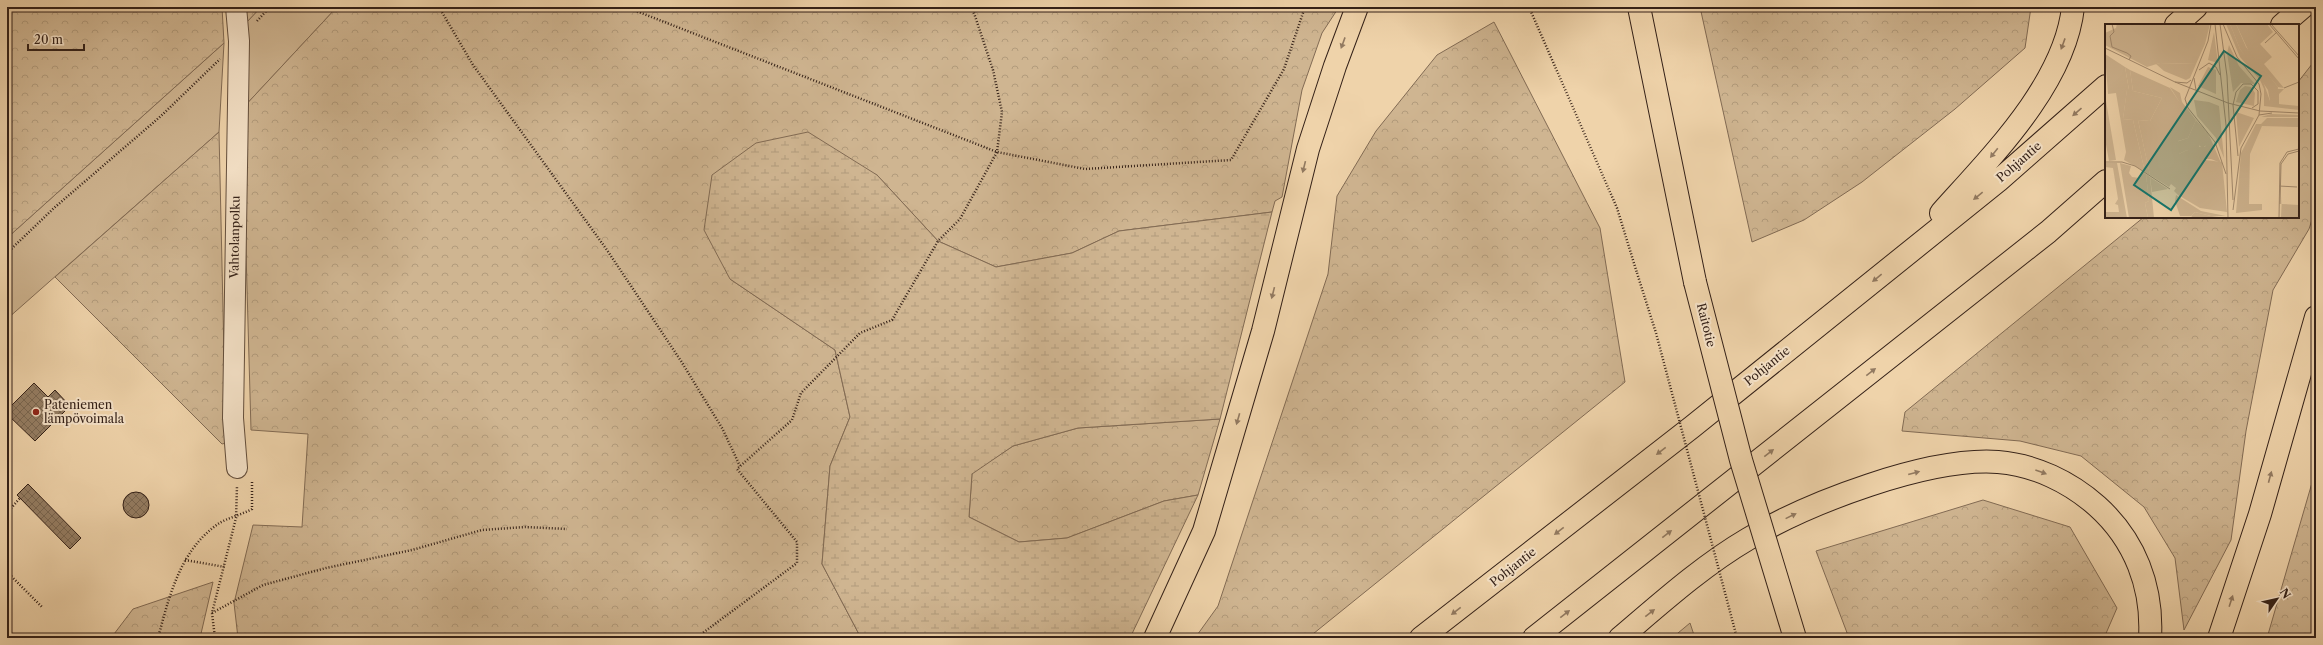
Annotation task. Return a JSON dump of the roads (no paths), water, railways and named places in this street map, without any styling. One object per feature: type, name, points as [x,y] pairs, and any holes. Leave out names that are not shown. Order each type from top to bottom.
[{"type":"main road","points":[[1155,638],[1204,531],[1263,331],[1308,149],[1335,66],[1357,7]]},
{"type":"main road","name":"Raitotie","points":[[1639,7],[1695,282],[1741,460],[1795,638]]},
{"type":"main road","points":[[1899,260],[1990,158],[2030,108],[2058,60],[2072,20],[2074,7]]},
{"type":"main road","points":[[2177,24],[2196,7]]},
{"type":"main road","points":[[2283,24],[2302,7]]},
{"type":"main road","name":"Pohjantie","points":[[1421,638],[1692,427],[1998,181],[2105,87]]},
{"type":"main road","points":[[1534,638],[2048,232],[2105,181]]},
{"type":"main road","points":[[2219,638],[2260,514],[2316,317]]},
{"type":"main road","points":[[1620,638],[1740,544],[1803,510],[1889,480],[1927,469],[1998,462],[2024,466],[2080,490],[2116,525],[2127,540],[2137,560],[2146,586],[2151,616],[2150,638]]},
{"type":"street","name":"Vahtolanpolku","points":[[236,7],[238,41],[233,418],[237,468]]},
{"type":"place","name":"Pateniemen lämpövoimala","points":[[36,412]]}]
